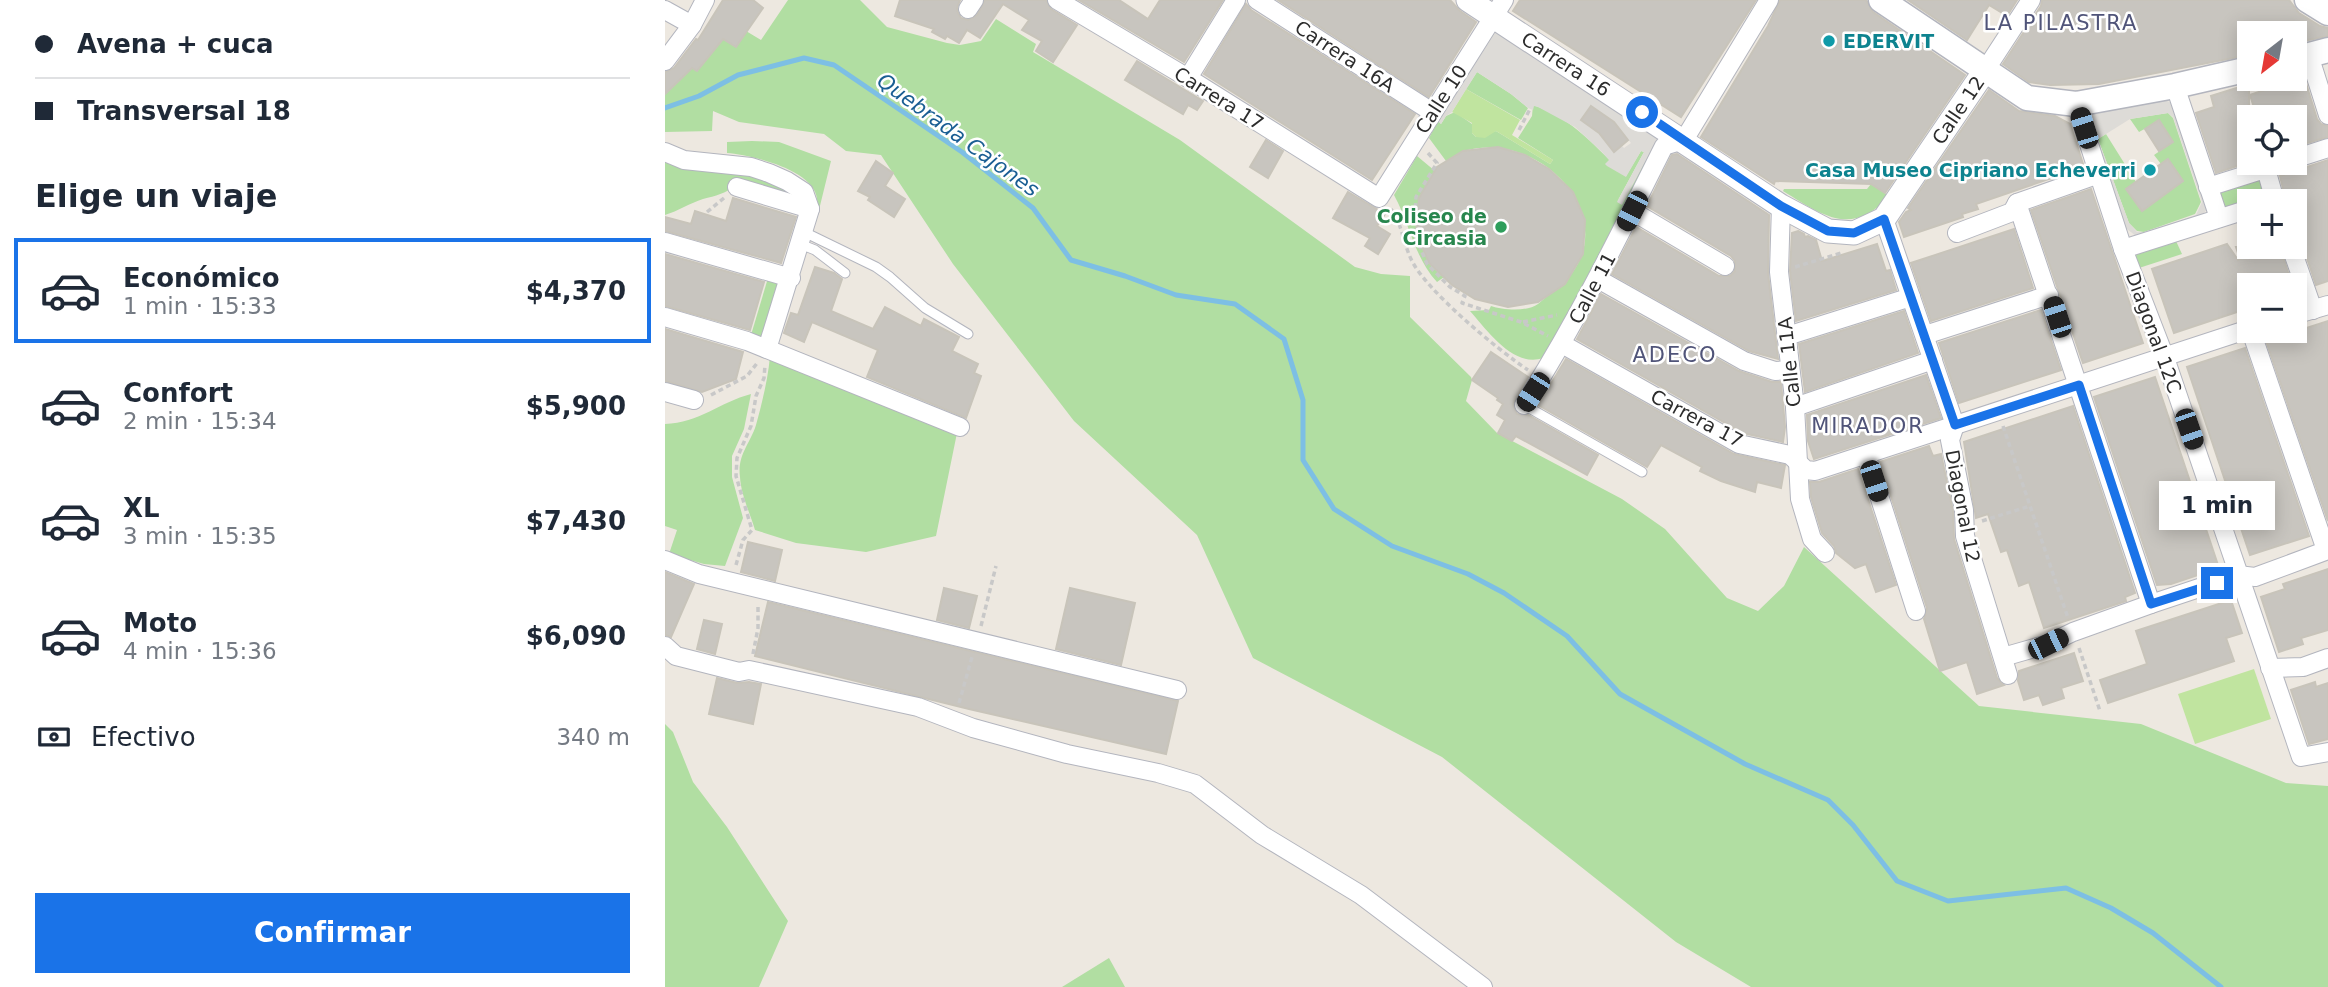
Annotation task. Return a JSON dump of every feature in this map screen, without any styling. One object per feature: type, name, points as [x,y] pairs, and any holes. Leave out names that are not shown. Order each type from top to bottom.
[{"type":"main road","points":[[1881,0],[2027,98],[2076,104],[2237,72]]},
{"type":"main road","points":[[2307,0],[2328,13]]},
{"type":"street","points":[[665,61],[692,25],[705,0]]},
{"type":"street","name":"Carrera 17","points":[[1057,0],[1380,198]]},
{"type":"street","points":[[1188,78],[1236,0]]},
{"type":"street","name":"Carrera 16A","points":[[1257,0],[1432,112]]},
{"type":"street","name":"Carrera 16","points":[[1468,0],[1498,8],[1781,206],[1828,231],[1854,233],[1884,219]]},
{"type":"street","name":"Calle 11","points":[[1524,405],[1598,279],[1664,146],[1684,140],[1769,0]]},
{"type":"street","name":"Calle 12","points":[[1884,219],[2031,0]]},
{"type":"street","name":"Calle 10","points":[[1380,198],[1498,8]]},
{"type":"street","points":[[665,10],[692,25]]},
{"type":"street","points":[[2310,55],[2328,115]]},
{"type":"street","points":[[2175,86],[2219,218]]},
{"type":"street","name":"Diagonal 12C","points":[[2076,104],[2123,249],[2164,355],[2301,757],[2328,752]]},
{"type":"street","points":[[2307,155],[2328,148]]},
{"type":"street","points":[[665,152],[684,160],[751,167],[769,173],[804,192],[810,209],[767,349]]},
{"type":"street","points":[[1957,233],[2012,212],[2017,203],[2099,174]]},
{"type":"street","points":[[2208,187],[2247,175]]},
{"type":"street","points":[[737,187],[810,209]]},
{"type":"street","points":[[2017,203],[2151,604]]},
{"type":"street","name":"Calle 11A","points":[[1781,206],[1779,272],[1795,407],[1800,499],[1812,539],[1825,553]]},
{"type":"street","points":[[1632,211],[1725,265]]},
{"type":"street","points":[[2123,249],[2237,213]]},
{"type":"street","name":"Diagonal 12","points":[[1884,219],[1955,425],[1950,440],[1965,536],[2006,666],[2073,632]]},
{"type":"street","points":[[665,242],[790,278]]},
{"type":"street","points":[[2297,259],[2321,307]]},
{"type":"street","points":[[1598,279],[1744,361],[1775,371],[1790,370]]},
{"type":"street","points":[[1924,335],[2049,295]]},
{"type":"street","points":[[1787,336],[1911,297]]},
{"type":"street","points":[[665,317],[767,349],[960,427]]},
{"type":"street","name":"Carrera 17","points":[[1562,344],[1739,444],[1790,455],[1806,470],[1815,471],[2164,355],[2237,334]]},
{"type":"street","points":[[2073,632],[2151,604],[2238,576],[2255,576],[2327,550],[2255,343]]},
{"type":"street","points":[[1795,407],[1933,360]]},
{"type":"street","points":[[665,392],[695,400]]},
{"type":"street","points":[[1866,455],[1916,611]]},
{"type":"street","points":[[665,560],[699,574],[1177,690]]},
{"type":"street","points":[[665,646],[675,656],[739,672],[749,670],[918,707],[973,728],[1195,784],[1262,835],[1361,895],[1483,987]]},
{"type":"street","points":[[2270,668],[2302,667],[2328,658]]},
{"type":"lane","points":[[802,238],[845,273]]},
{"type":"lane","points":[[802,238],[876,267],[925,308],[968,334]]},
{"type":"lane","points":[[1524,405],[1642,472]]},
{"type":"path","points":[[1518,130],[1530,109]]},
{"type":"path","points":[[1415,138],[1437,163],[1416,197],[1414,233],[1427,264],[1450,287],[1465,296],[1462,303],[1521,322],[1562,344]]},
{"type":"path","points":[[707,212],[737,187]]},
{"type":"path","points":[[1380,198],[1400,223],[1411,259],[1422,275],[1487,338],[1541,379]]},
{"type":"path","points":[[1779,272],[1841,253]]},
{"type":"path","points":[[1521,322],[1554,316],[1574,308],[1580,311]]},
{"type":"path","points":[[695,400],[722,390],[747,376],[767,349]]},
{"type":"path","points":[[731,580],[743,540],[752,530],[736,476],[737,458],[751,426],[756,396],[764,378],[767,349]]},
{"type":"path","points":[[1998,411],[2100,711]]},
{"type":"path","points":[[1965,527],[2030,506]]},
{"type":"path","points":[[749,670],[758,628],[758,588]]},
{"type":"green space","points":[[788,0],[860,0],[887,27],[960,45],[981,41],[996,19],[1036,44],[1033,52],[1180,140],[1355,267],[1381,274],[1410,276],[1410,317],[1471,377],[1466,401],[1497,433],[1622,499],[1665,529],[1727,598],[1758,611],[1784,586],[1804,547],[1979,706],[2141,724],[2286,783],[2328,786],[2328,987],[1751,987],[1676,942],[1442,757],[1253,658],[1197,535],[1074,421],[953,264],[881,155],[846,151],[824,134],[739,122],[713,111],[712,131],[665,132],[665,90],[670,89],[720,37],[736,47],[746,31],[761,40]]},
{"type":"green space","points":[[1477,72],[1528,108],[1521,120],[1466,89]]},
{"type":"green space","points":[[1466,89],[1520,120],[1512,135],[1553,160],[1550,164],[1496,131],[1485,138],[1476,137],[1472,133],[1472,123],[1452,112]]},
{"type":"green space","points":[[1533,105],[1572,126],[1626,176],[1641,151],[1644,152],[1617,202],[1653,150],[1592,275],[1543,358],[1532,360],[1511,353],[1470,311],[1489,310],[1491,306],[1508,309],[1533,307],[1550,294],[1574,270],[1585,243],[1583,216],[1571,191],[1551,170],[1525,155],[1495,148],[1464,151],[1446,161],[1429,138],[1438,121],[1441,124],[1446,116],[1455,112],[1472,124],[1472,133],[1476,137],[1496,131],[1550,164],[1553,160],[1518,138],[1532,116]]},
{"type":"green space","points":[[2168,113],[2173,118],[2201,202],[2195,214],[2144,232],[2137,231],[2129,223],[2098,139],[2106,134],[2136,182],[2127,189],[2142,210],[2183,181],[2168,160],[2161,164],[2154,155],[2173,142],[2159,121],[2139,132],[2130,119]]},
{"type":"green space","points":[[727,142],[779,142],[831,161],[816,222],[817,199],[813,188],[805,179],[765,161],[727,153]]},
{"type":"green space","points":[[1417,156],[1435,171],[1421,215],[1419,239],[1423,251],[1444,277],[1437,282],[1423,262],[1394,195]]},
{"type":"green space","points":[[665,161],[685,169],[746,175],[768,181],[797,198],[736,186],[665,215]]},
{"type":"green space","points":[[2259,178],[2265,189],[2237,189],[2237,206],[2224,210],[2218,191]]},
{"type":"green space","points":[[1871,184],[1889,196],[1875,209],[1849,219],[1824,214],[1783,191],[1867,189]]},
{"type":"green space","points":[[2176,241],[2182,254],[2139,268],[2135,259],[2137,253]]},
{"type":"green space","points":[[768,278],[780,283],[763,339],[751,335]]},
{"type":"green space","points":[[770,356],[957,433],[936,536],[866,552],[796,543],[755,530],[742,490],[740,462],[758,417]]},
{"type":"green space","points":[[751,394],[744,429],[732,456],[732,477],[743,518],[725,566],[704,564],[669,554],[677,530],[665,526],[665,424],[688,420]]},
{"type":"green space","points":[[2254,669],[2271,719],[2195,744],[2178,694]]},
{"type":"green space","points":[[665,724],[673,732],[693,782],[727,827],[788,921],[759,987],[665,987]]},
{"type":"green space","points":[[1109,958],[1125,987],[1062,987]]},
{"type":"shaded area","points":[[1497,30],[1659,136],[1622,205],[1617,202],[1644,152],[1641,151],[1626,177],[1607,166],[1605,164],[1609,160],[1575,127],[1538,107],[1534,106],[1533,110],[1528,108],[1477,72],[1452,112],[1441,124],[1438,121]],"holes":[[[1618,127],[1631,143],[1614,152],[1604,139]]]},
{"type":"shaded area","points":[[2165,100],[2174,104],[2209,206],[2199,220],[2140,239],[2123,226],[2085,111]],"holes":[[[2168,113],[2173,117],[2202,202],[2196,215],[2137,232],[2129,223],[2098,139],[2130,119]]]},
{"type":"building","points":[[723,0],[753,0],[763,8],[736,47],[723,39],[697,71],[692,68],[665,94],[665,72],[674,68],[696,39],[698,40]]},
{"type":"building","points":[[900,0],[960,0],[958,13],[961,18],[968,20],[977,15],[985,0],[1046,0],[1051,9],[1077,25],[1053,62],[1036,51],[1042,41],[1022,30],[1029,20],[1003,4],[980,38],[967,30],[959,43],[932,32],[934,29],[895,16]]},
{"type":"building","points":[[1079,0],[1119,0],[1148,19],[1160,0],[1223,0],[1184,62]]},
{"type":"building","points":[[1278,0],[1450,0],[1476,22],[1429,97]]},
{"type":"building","points":[[1520,0],[1756,0],[1681,117],[1513,11]]},
{"type":"building","points":[[1780,0],[1866,0],[1873,12],[1965,75],[1885,193],[1871,184],[1775,181],[1774,184],[1701,137],[1768,26]]},
{"type":"building","points":[[1908,0],[2017,0],[2007,16],[1989,5],[1967,40]]},
{"type":"building","points":[[2042,0],[2289,0],[2299,13],[2328,28],[2328,36],[2307,40],[2307,21],[2237,21],[2237,57],[2099,84],[2050,85],[2029,82],[2003,64],[2041,6]]},
{"type":"building","points":[[1246,4],[1251,10],[1415,114],[1372,180],[1204,74]]},
{"type":"building","points":[[1137,61],[1203,101],[1197,110],[1188,105],[1183,114],[1125,80]]},
{"type":"building","points":[[2307,87],[2317,119],[2328,126],[2328,137],[2307,143],[2307,105],[2253,105],[2250,95],[2262,91],[2307,91]]},
{"type":"building","points":[[2237,88],[2237,91],[2249,91],[2249,105],[2237,105],[2237,166],[2216,173],[2196,113],[2214,107],[2211,96]]},
{"type":"building","points":[[1989,90],[2019,111],[2055,116],[2070,124],[2084,167],[1976,204],[1978,209],[1962,214],[1963,217],[1904,237],[1899,222],[1906,212],[1911,210],[1908,208]]},
{"type":"building","points":[[1591,106],[1614,122],[1628,140],[1614,152],[1599,133],[1581,120]]},
{"type":"building","points":[[2159,120],[2173,142],[2159,151],[2145,129]]},
{"type":"building","points":[[1266,140],[1283,151],[1268,178],[1250,167]]},
{"type":"building","name":"Coliseo de Circasia","points":[[1498,147],[1525,155],[1549,169],[1573,192],[1585,220],[1583,254],[1565,284],[1538,302],[1508,307],[1475,299],[1452,285],[1429,263],[1416,233],[1419,198],[1437,167],[1463,151]]},
{"type":"building","points":[[1677,154],[1769,215],[1768,273],[1778,359],[1749,351],[1612,274],[1636,227],[1719,276],[1730,276],[1735,271],[1735,261],[1731,256],[1647,206],[1672,155]]},
{"type":"building","points":[[2168,159],[2183,181],[2142,211],[2126,189]]},
{"type":"building","points":[[2328,160],[2328,281],[2316,285],[2307,258],[2307,189],[2283,189],[2280,176],[2307,175],[2307,167]]},
{"type":"building","points":[[876,161],[893,173],[885,186],[905,199],[894,217],[868,200],[870,197],[858,191]]},
{"type":"building","points":[[2091,189],[2143,343],[2083,363],[2031,210]]},
{"type":"building","points":[[1348,192],[1385,214],[1377,226],[1390,234],[1378,254],[1365,246],[1370,238],[1333,218]]},
{"type":"building","points":[[733,198],[796,217],[781,263],[665,231],[665,217],[691,224],[695,211],[726,221]]},
{"type":"building","points":[[2014,229],[2033,288],[1931,321],[1911,263]]},
{"type":"building","points":[[1798,231],[1805,237],[1816,240],[1822,261],[1877,244],[1896,290],[1796,321],[1790,271],[1792,233]]},
{"type":"building","points":[[2227,244],[2238,260],[2284,259],[2288,273],[2237,273],[2237,312],[2174,333],[2152,269]]},
{"type":"building","points":[[665,254],[764,282],[750,330],[665,306]]},
{"type":"building","points":[[815,267],[834,273],[842,279],[831,311],[873,329],[885,307],[921,326],[924,319],[959,337],[952,351],[978,364],[974,373],[981,376],[966,418],[867,377],[878,350],[812,322],[804,342],[784,333],[791,313],[798,315]]},
{"type":"building","points":[[1601,294],[1739,371],[1772,382],[1781,382],[1785,427],[1783,442],[1743,433],[1577,339]]},
{"type":"building","points":[[2041,310],[2061,370],[1959,403],[1939,343]]},
{"type":"building","points":[[1904,311],[1918,353],[1805,392],[1799,344]]},
{"type":"building","points":[[2328,321],[2328,521],[2267,343],[2307,343],[2307,328]]},
{"type":"building","points":[[665,329],[743,352],[736,379],[702,392],[665,381]]},
{"type":"building","points":[[2245,348],[2309,536],[2250,555],[2187,367]]},
{"type":"building","points":[[1491,352],[1528,377],[1513,404],[1517,414],[1528,415],[1598,455],[1587,475],[1516,436],[1512,441],[1498,433],[1505,420],[1497,415],[1503,404],[1472,380]]},
{"type":"building","points":[[1566,359],[1734,454],[1785,465],[1781,488],[1757,482],[1755,492],[1721,481],[1700,471],[1702,467],[1661,445],[1647,467],[1538,405]]},
{"type":"building","points":[[1926,375],[1941,418],[1814,459],[1808,441],[1807,415]]},
{"type":"building","points":[[2155,377],[2218,565],[2202,570],[2204,573],[2171,584],[2157,585],[2094,397]]},
{"type":"building","points":[[2073,406],[2135,593],[2125,597],[2126,601],[2044,628],[2029,582],[2019,586],[2007,550],[2001,552],[1988,514],[1976,518],[1964,442]]},
{"type":"building","points":[[1929,446],[1933,456],[1941,454],[1953,511],[1954,539],[1997,678],[2004,685],[1977,694],[1967,662],[1940,671],[1924,619],[1927,608],[1880,462]]},
{"type":"building","points":[[1858,469],[1896,585],[1876,592],[1866,564],[1855,568],[1836,553],[1834,546],[1822,533],[1811,497],[1810,482],[1819,482]]},
{"type":"building","points":[[748,542],[782,550],[775,581],[741,572]]},
{"type":"building","points":[[2328,569],[2328,630],[2301,638],[2303,644],[2279,652],[2261,597],[2285,589],[2283,584]]},
{"type":"building","points":[[665,572],[694,584],[671,637],[665,635]]},
{"type":"building","points":[[944,588],[977,596],[969,628],[937,620]]},
{"type":"building","points":[[1070,588],[1135,603],[1121,665],[1056,649]]},
{"type":"building","points":[[2231,600],[2242,633],[2226,638],[2234,661],[2108,703],[2100,680],[2147,664],[2136,631]]},
{"type":"building","points":[[768,602],[1178,701],[1166,754],[755,656]]},
{"type":"building","points":[[704,620],[722,624],[715,654],[697,649]]},
{"type":"building","points":[[2074,653],[2083,681],[2061,688],[2064,698],[2043,705],[2039,695],[2024,700],[2018,681],[2019,671]]},
{"type":"building","points":[[717,678],[737,683],[761,684],[753,724],[709,714]]},
{"type":"building","points":[[2315,682],[2316,687],[2328,683],[2328,739],[2309,744],[2291,690]]},
{"type":"waterway","name":"Quebrada Cajones","points":[[665,108],[699,96],[738,75],[804,58],[834,65],[962,152],[1033,208],[1071,260],[1176,295],[1235,304],[1284,339],[1303,400],[1303,460],[1334,509],[1392,546],[1468,574],[1504,593],[1567,636],[1620,694],[1745,764],[1828,800],[1853,825],[1897,881],[1948,901],[2066,888],[2111,908],[2153,933],[2221,987]]},
{"type":"place","name":"EDERVIT","points":[[1829,41]]},
{"type":"place","name":"Casa Museo Cipriano Echeverri","points":[[2150,170]]},
{"type":"place","name":"Coliseo de Circasia","points":[[1501,227]]},
{"type":"district","name":"LA PILASTRA","points":[[2061,23]]},
{"type":"district","name":"ADECO","points":[[1675,355]]},
{"type":"district","name":"MIRADOR","points":[[1868,426]]},
{"type":"route","points":[[1642,112],[1781,206],[1828,231],[1854,233],[1884,219],[1955,425],[2079,385],[2151,604],[2217,583]]}]
